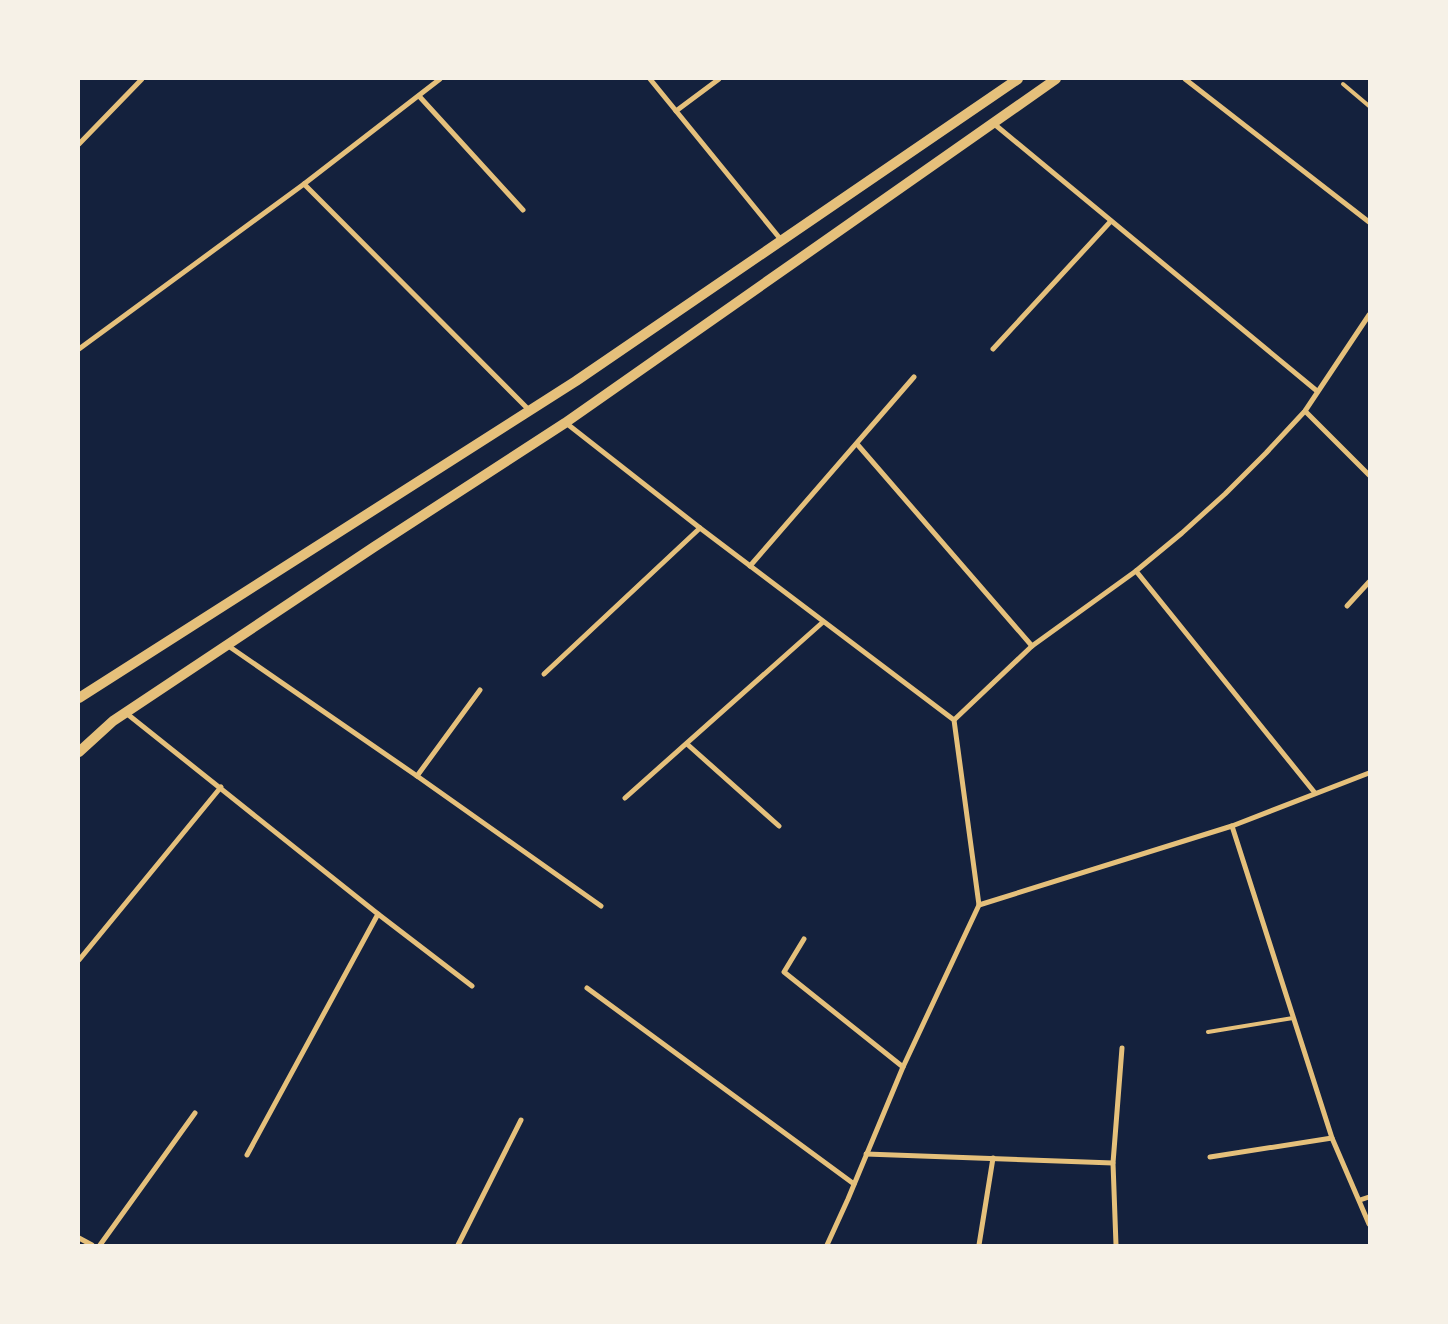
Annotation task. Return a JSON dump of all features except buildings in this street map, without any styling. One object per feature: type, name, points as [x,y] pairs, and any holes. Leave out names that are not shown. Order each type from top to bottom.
[{"type":"main road","points":[[79,698],[529,411],[1018,79]]},
{"type":"main road","points":[[79,752],[98,734],[126,713],[565,423],[1056,79]]},
{"type":"street","points":[[79,144],[142,79]]},
{"type":"street","points":[[79,349],[304,184],[440,79]]},
{"type":"street","points":[[650,79],[782,241]]},
{"type":"street","points":[[676,111],[719,79]]},
{"type":"street","points":[[1185,79],[1369,222]]},
{"type":"street","points":[[419,96],[523,210]]},
{"type":"street","points":[[993,123],[1317,391]]},
{"type":"street","points":[[304,184],[529,411]]},
{"type":"street","points":[[993,349],[1111,221]]},
{"type":"street","points":[[954,720],[1032,646],[1136,570],[1182,533],[1225,494],[1305,411],[1369,315]]},
{"type":"street","points":[[750,566],[914,377]]},
{"type":"street","points":[[1305,411],[1369,475]]},
{"type":"street","points":[[565,423],[823,622],[954,720],[979,905],[903,1067],[827,1245]]},
{"type":"street","points":[[857,444],[1032,646]]},
{"type":"street","points":[[544,674],[700,528]]},
{"type":"street","points":[[1136,570],[1315,793]]},
{"type":"street","points":[[1347,606],[1369,582]]},
{"type":"street","points":[[625,798],[823,622]]},
{"type":"street","points":[[227,645],[601,906]]},
{"type":"street","points":[[417,776],[480,690]]},
{"type":"street","points":[[126,713],[378,914],[472,986]]},
{"type":"street","points":[[688,744],[779,826]]},
{"type":"street","points":[[979,905],[1232,826],[1369,773]]},
{"type":"street","points":[[79,960],[221,787]]},
{"type":"street","points":[[1232,826],[1332,1138],[1369,1224]]},
{"type":"street","points":[[246,1155],[378,914]]},
{"type":"street","points":[[804,939],[784,972],[903,1067]]},
{"type":"street","points":[[587,988],[854,1184]]},
{"type":"street","points":[[1116,1245],[1113,1162],[1122,1048]]},
{"type":"street","points":[[100,1245],[195,1114]]},
{"type":"street","points":[[458,1245],[521,1120]]},
{"type":"street","points":[[1210,1158],[1332,1138]]},
{"type":"street","points":[[866,1154],[1113,1162]]},
{"type":"street","points":[[979,1245],[993,1158]]},
{"type":"street","points":[[1360,1200],[1369,1197]]},
{"type":"street","points":[[79,1238],[92,1245]]},
{"type":"lane","points":[[1343,84],[1369,106]]},
{"type":"lane","points":[[1208,1032],[1293,1018]]}]
